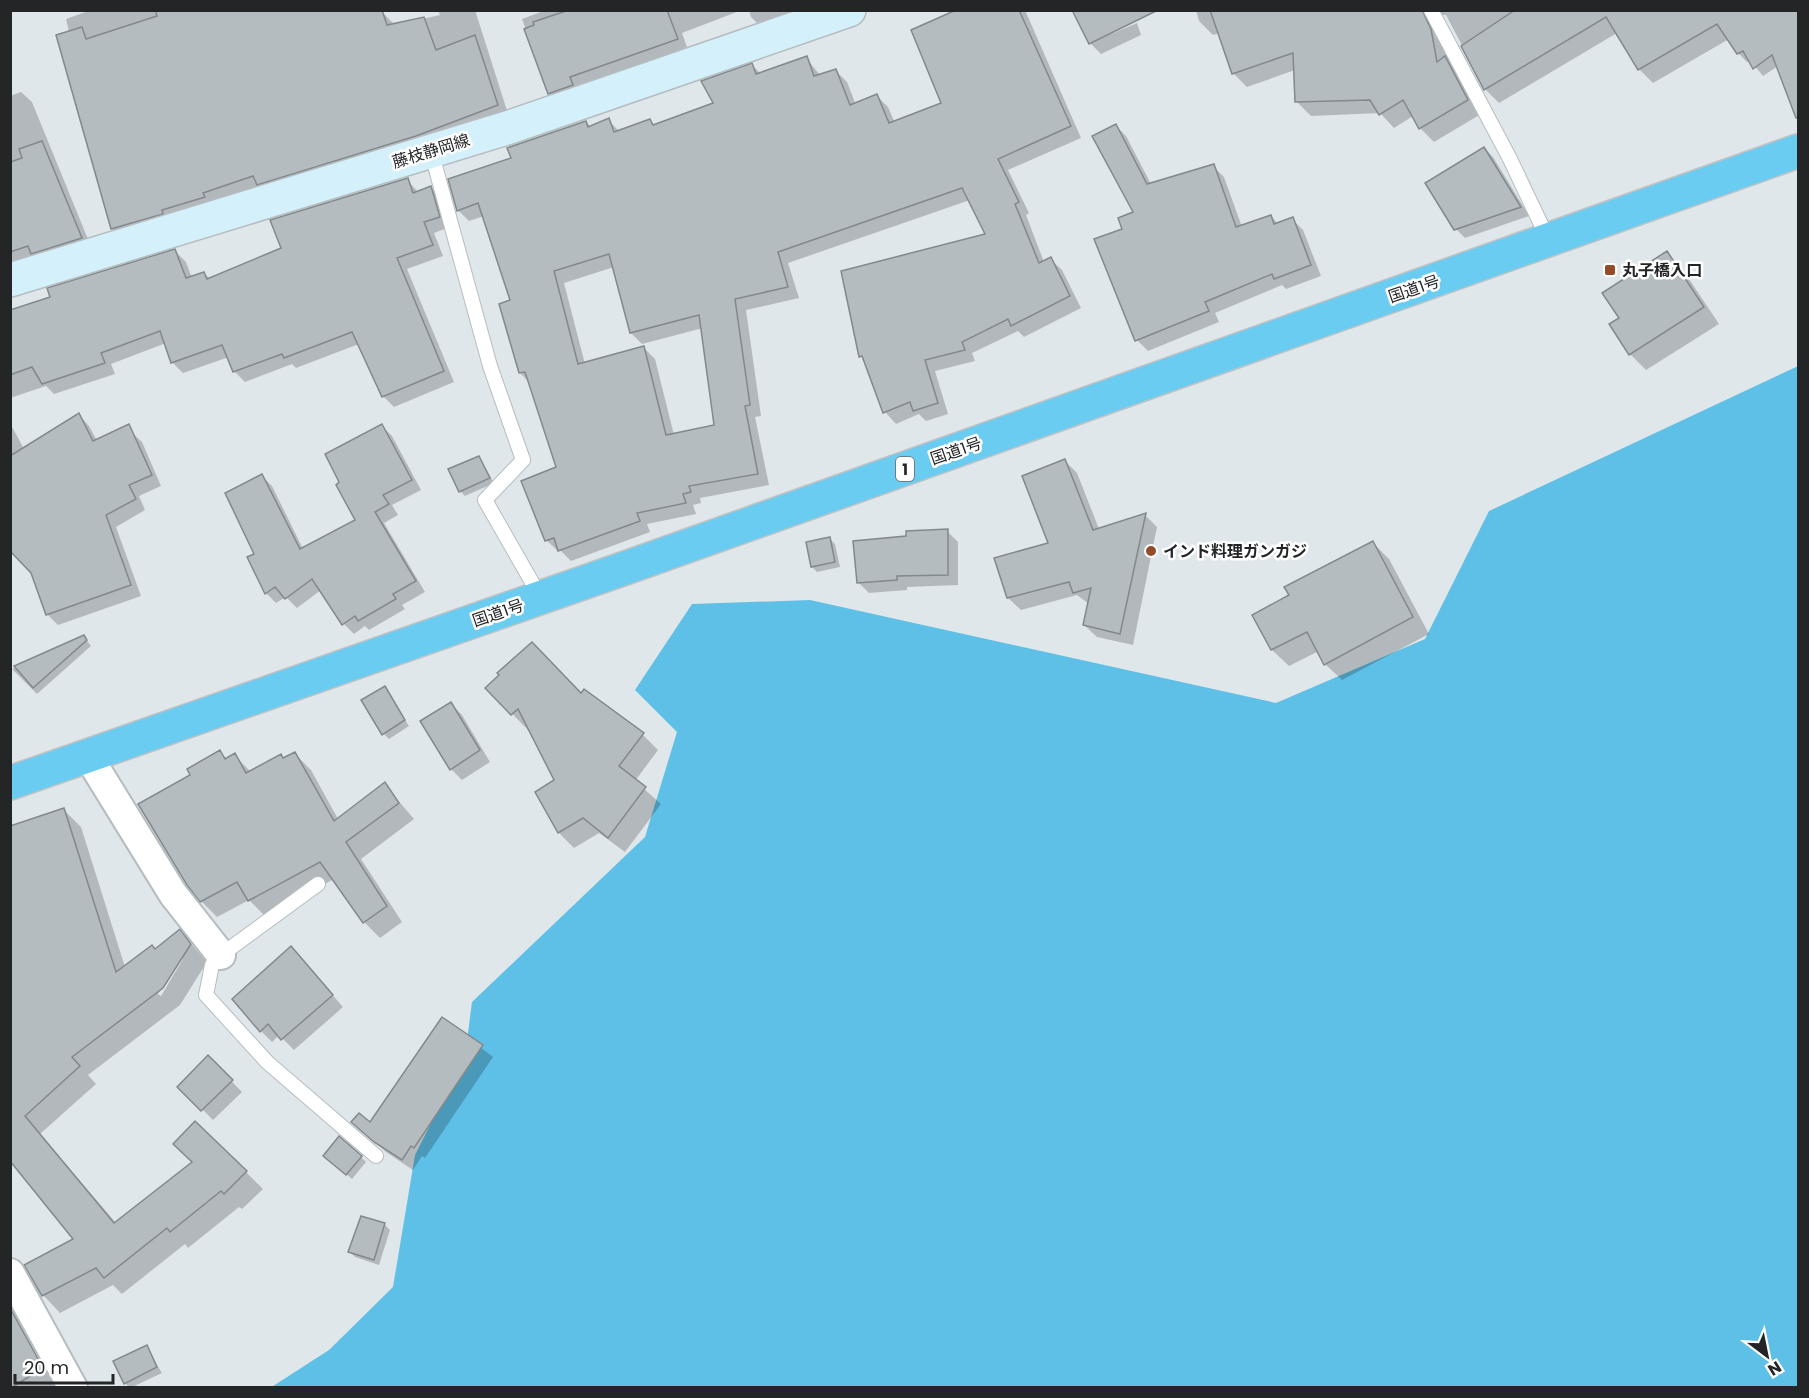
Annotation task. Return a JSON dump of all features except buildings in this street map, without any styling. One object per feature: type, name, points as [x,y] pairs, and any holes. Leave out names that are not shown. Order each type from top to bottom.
[{"type":"highway","name":"国道1号","points":[[10,783],[541,598],[1798,151]]},
{"type":"main road","name":"藤枝静岡線","points":[[10,280],[510,127],[849,10]]},
{"type":"street","points":[[88,756],[173,894],[221,955]]},
{"type":"street","points":[[10,1273],[73,1388]]},
{"type":"lane","points":[[1431,10],[1510,159],[1549,241]]},
{"type":"lane","points":[[431,151],[489,366],[523,460],[485,500],[541,598]]},
{"type":"lane","points":[[318,884],[221,955],[212,965],[206,995],[267,1062],[376,1156]]},
{"type":"shaded area","points":[[1798,366],[1798,1387],[270,1388],[329,1350],[393,1287],[415,1155],[465,1056],[472,1002],[645,837],[677,732],[635,690],[692,604],[810,600],[1276,703],[1425,639],[1489,511]]},
{"type":"place","name":"丸子橋入口","points":[[1610,270]]},
{"type":"place","name":"インド料理ガンガジ","points":[[1151,551]]}]
